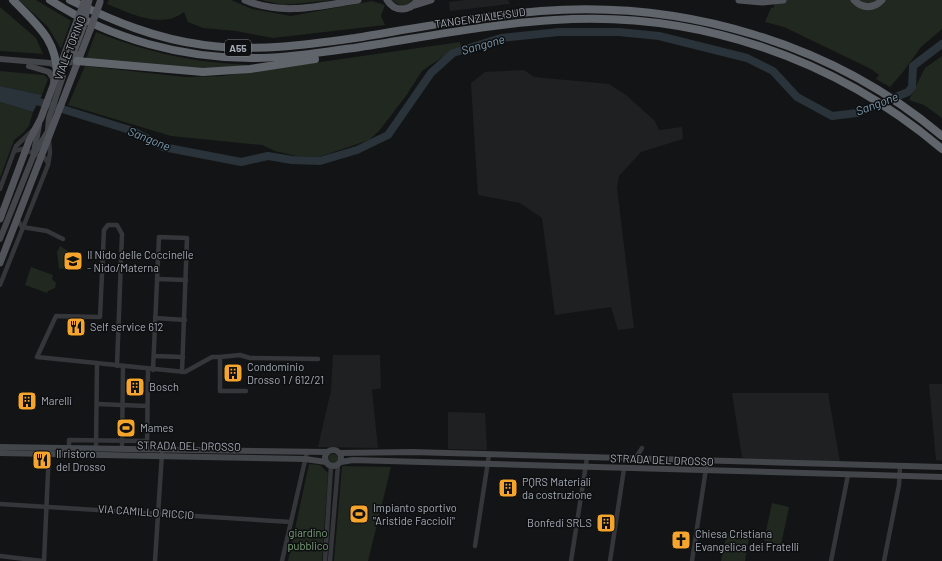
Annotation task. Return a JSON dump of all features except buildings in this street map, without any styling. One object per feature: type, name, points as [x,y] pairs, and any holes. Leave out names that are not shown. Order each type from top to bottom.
[{"type":"highway","points":[[13,0],[45,33],[54,49],[57,75]]},
{"type":"highway","name":"TANGENZIALE SUD","points":[[50,0],[90,22],[128,37],[161,47],[200,54],[238,58],[274,58],[537,21],[601,18],[645,21],[708,31],[757,44],[809,65],[852,86],[898,116],[942,149]]},
{"type":"highway","name":"TANGENZIALE SUD","points":[[70,0],[109,19],[150,34],[204,45],[238,48],[299,46],[540,11],[599,8],[645,11],[699,19],[762,36],[816,57],[864,82],[906,109],[942,136]]},
{"type":"highway","points":[[77,61],[115,63],[182,72],[229,72],[332,56],[372,45]]},
{"type":"main road","name":"VIALE TORINO","points":[[54,102],[77,61],[83,27],[85,0]]},
{"type":"main road","points":[[83,27],[89,0]]},
{"type":"main road","points":[[245,0],[263,6],[289,10],[358,0]]},
{"type":"main road","points":[[387,1],[399,9],[405,9],[416,2],[431,0]]},
{"type":"main road","points":[[739,0],[762,2],[784,0]]},
{"type":"main road","points":[[854,0],[859,5],[868,7],[877,5],[882,0]]},
{"type":"main road","name":"VIALE TORINO","points":[[55,64],[64,54],[101,1]]},
{"type":"main road","name":"VIALE TORINO","points":[[54,102],[52,87],[57,75]]},
{"type":"main road","points":[[0,263],[49,139],[48,118],[54,102]]},
{"type":"main road","points":[[0,219],[36,128],[48,118],[54,102]]},
{"type":"street","points":[[0,59],[55,64]]},
{"type":"street","points":[[0,63],[46,67],[55,64],[77,61]]},
{"type":"street","points":[[54,102],[63,76],[55,64]]},
{"type":"street","points":[[28,66],[50,72],[52,87]]},
{"type":"street","points":[[34,154],[48,130],[48,118]]},
{"type":"street","points":[[0,239],[48,118]]},
{"type":"street","points":[[0,189],[14,151],[19,143],[36,128]]},
{"type":"street","points":[[0,285],[48,163],[49,139]]},
{"type":"street","points":[[14,151],[20,149],[26,151],[42,157],[47,160],[48,163]]},
{"type":"street","points":[[17,219],[22,227]]},
{"type":"street","points":[[117,366],[122,234],[117,225],[108,225],[104,230],[100,317],[56,316],[36,357],[117,366],[152,368],[182,372],[212,357],[240,355],[250,358],[318,359]]},
{"type":"street","points":[[22,227],[47,230],[63,239]]},
{"type":"street","name":"STRADA DEL DROSSO","points":[[147,450],[147,406],[154,356],[159,237],[187,238],[186,280]]},
{"type":"street","points":[[4,252],[9,260]]},
{"type":"street","points":[[157,280],[186,280],[182,372]]},
{"type":"street","points":[[155,318],[184,320]]},
{"type":"street","points":[[154,356],[183,357]]},
{"type":"street","points":[[220,357],[220,391],[246,391]]},
{"type":"street","points":[[96,449],[97,363]]},
{"type":"street","name":"STRADA DEL DROSSO","points":[[122,449],[123,366]]},
{"type":"street","points":[[96,404],[147,406]]},
{"type":"street","name":"STRADA DEL DROSSO","points":[[69,448],[69,440],[147,441]]},
{"type":"street","name":"STRADA DEL DROSSO","points":[[0,447],[49,451],[69,448],[147,450],[305,459],[334,464],[353,460],[586,468],[942,477]]},
{"type":"street","name":"STRADA DEL DROSSO","points":[[635,459],[642,448],[649,460]]},
{"type":"street","name":"STRADA DEL DROSSO","points":[[0,453],[49,451],[327,452],[334,450],[340,453],[448,453],[707,462],[942,467]]},
{"type":"street","points":[[0,556],[43,561],[48,506],[49,451]]},
{"type":"street","points":[[155,561],[162,452]]},
{"type":"street","points":[[282,561],[307,452]]},
{"type":"street","points":[[327,452],[325,458],[334,464]]},
{"type":"street","points":[[325,561],[334,464],[340,453]]},
{"type":"street","points":[[448,453],[448,464]]},
{"type":"street","points":[[475,546],[489,454]]},
{"type":"street","points":[[571,561],[587,458]]},
{"type":"street","points":[[692,561],[707,462]]},
{"type":"street","points":[[736,472],[737,462]]},
{"type":"street","points":[[775,473],[776,463]]},
{"type":"street","points":[[330,561],[334,464]]},
{"type":"street","points":[[884,561],[900,476],[900,466]]},
{"type":"street","points":[[610,561],[624,469]]},
{"type":"street","points":[[831,561],[848,475]]},
{"type":"street","name":"VIA CAMILLO RICCIO","points":[[0,504],[291,522]]},
{"type":"shaded area","points":[[466,0],[508,0],[510,4],[450,11],[449,2]]},
{"type":"shaded area","points":[[524,70],[534,77],[609,84],[626,95],[655,121],[659,130],[682,127],[683,139],[641,152],[619,176],[617,188],[634,328],[618,330],[611,307],[555,315],[542,218],[520,203],[478,195],[471,83],[485,72]]},
{"type":"shaded area","points":[[0,86],[42,95],[33,112],[0,102]]},
{"type":"shaded area","points":[[333,355],[380,355],[381,388],[372,390],[378,448],[318,447],[331,390]]},
{"type":"shaded area","points":[[929,384],[942,384],[942,461],[936,460]]},
{"type":"shaded area","points":[[732,393],[828,393],[840,462],[752,461],[742,457]]},
{"type":"shaded area","points":[[448,412],[485,413],[487,450],[448,449]]},
{"type":"green space","points":[[19,0],[36,0],[71,21],[61,49],[48,27]]},
{"type":"green space","points":[[109,0],[231,0],[252,9],[291,16],[372,1],[385,5],[381,16],[385,25],[273,38],[236,31],[203,28],[188,22],[184,12],[166,20],[146,18],[107,4]]},
{"type":"green space","points":[[261,0],[334,0],[283,5]]},
{"type":"green space","points":[[391,0],[415,0],[410,4],[401,6]]},
{"type":"green space","points":[[777,0],[942,0],[942,29],[921,47],[890,87],[876,79],[879,75],[871,69],[784,27],[765,22],[771,8],[773,8]]},
{"type":"green space","points":[[0,7],[36,38],[43,54],[0,51]]},
{"type":"green space","points":[[96,32],[155,52],[174,56],[212,62],[255,65],[200,70],[86,59]]},
{"type":"green space","points":[[460,42],[461,47],[454,49],[422,71],[406,96],[379,131],[369,140],[319,157],[296,156],[275,151],[262,145],[171,136],[68,105],[85,66],[186,77],[222,76]]},
{"type":"green space","points":[[942,56],[942,118],[924,105],[909,100],[925,68]]},
{"type":"green space","points":[[0,71],[44,75],[48,79],[42,95],[0,86]]},
{"type":"green space","points":[[0,102],[33,112],[29,126],[14,140],[0,178]]},
{"type":"green space","points":[[60,246],[68,251],[68,268],[59,269],[57,252]]},
{"type":"green space","points":[[31,267],[53,275],[52,279],[56,283],[55,288],[47,293],[25,285]]},
{"type":"green space","points":[[331,454],[335,454],[337,455],[337,463],[331,464],[328,461],[328,457]]},
{"type":"green space","name":"giardino pubblico","points":[[309,464],[320,465],[328,473],[322,561],[288,561]]},
{"type":"green space","name":"Impianto sportivo \"Aristide Faccioli\"","points":[[342,466],[391,467],[368,561],[334,561]]},
{"type":"green space","points":[[772,503],[789,507],[781,545],[764,541]]},
{"type":"green space","points":[[727,533],[749,537],[745,561],[721,561]]},
{"type":"waterway","name":"Sangone","points":[[30,99],[133,131],[163,147],[241,162],[268,156],[292,160],[320,161],[357,150],[388,135],[431,73],[453,53],[501,38],[559,32],[619,32],[659,36],[747,58],[773,71],[797,97],[832,116],[857,113],[908,92],[912,87],[913,66],[942,44]]},
{"type":"place","name":"Il Nido delle Coccinelle - Nido/Materna","points":[[73,261]]},
{"type":"place","name":"Self service 612","points":[[76,327]]},
{"type":"place","name":"Condominio Drosso 1 / 612/21","points":[[233,373]]},
{"type":"place","name":"Bosch","points":[[135,387]]},
{"type":"place","name":"Marelli","points":[[27,401]]},
{"type":"place","name":"Mames","points":[[126,428]]},
{"type":"place","name":"Il ristoro del Drosso","points":[[42,460]]},
{"type":"place","name":"PQRS Materiali da costruzione","points":[[508,488]]},
{"type":"place","name":"Impianto sportivo \"Aristide Faccioli\"","points":[[359,514]]},
{"type":"place","name":"Bonfedi SRLS","points":[[606,523]]},
{"type":"place","name":"Chiesa Cristiana Evangelica dei Fratelli","points":[[681,540]]}]
